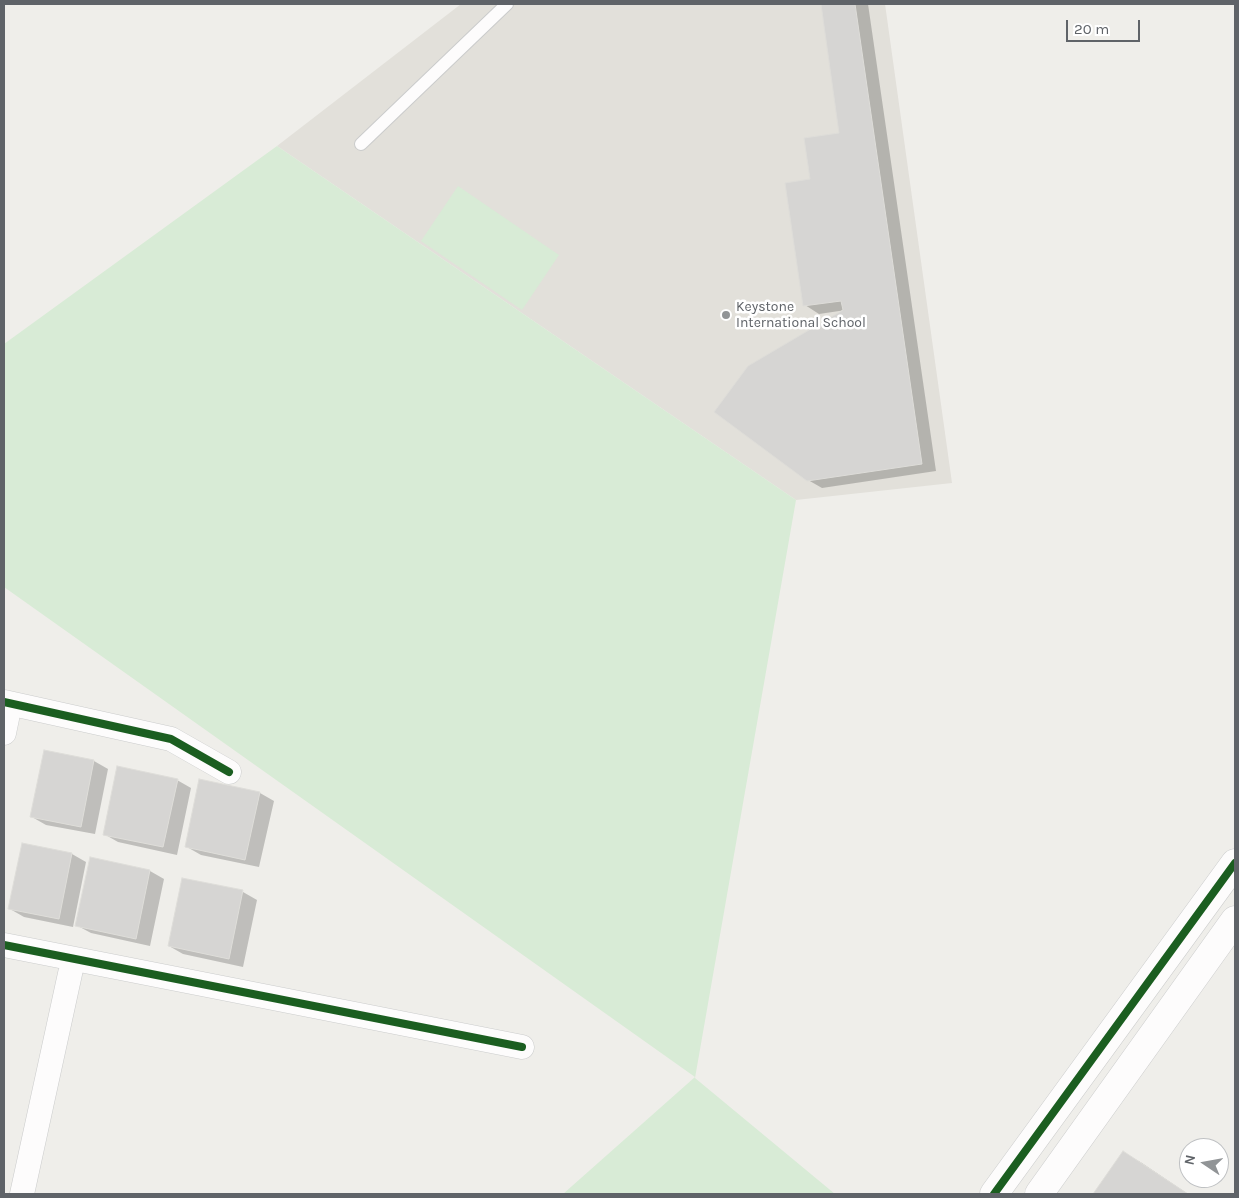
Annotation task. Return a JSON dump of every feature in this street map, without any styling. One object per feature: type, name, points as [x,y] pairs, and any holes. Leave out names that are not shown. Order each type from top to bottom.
[{"type":"street","points":[[4,734],[7,703],[171,739],[229,772]]},
{"type":"street","points":[[994,1194],[1235,863]]},
{"type":"street","points":[[1038,1194],[1235,920]]},
{"type":"street","points":[[4,945],[522,1048]]},
{"type":"street","points":[[22,1194],[73,960]]},
{"type":"lane","points":[[360,144],[507,4]]},
{"type":"shaded area","name":"Keystone International School","points":[[461,4],[885,4],[952,483],[796,500],[277,146]]},
{"type":"green space","points":[[277,146],[796,500],[695,1078],[835,1194],[563,1194],[695,1077],[4,587],[4,344]]},
{"type":"green space","points":[[458,186],[559,255],[522,310],[421,241]]},
{"type":"building","points":[[821,4],[855,4],[922,464],[807,481],[714,412],[748,366],[843,310],[841,301],[803,306],[785,183],[810,179],[804,138],[839,133]]},
{"type":"building","points":[[44,750],[94,760],[81,827],[30,817]]},
{"type":"building","points":[[117,766],[178,779],[163,847],[103,835]]},
{"type":"building","points":[[199,779],[260,792],[245,860],[185,847]]},
{"type":"building","points":[[22,843],[72,853],[59,919],[8,909]]},
{"type":"building","points":[[90,857],[150,870],[136,939],[75,926]]},
{"type":"building","points":[[182,878],[243,890],[229,959],[168,946]]},
{"type":"building","points":[[1123,1151],[1188,1194],[1093,1194]]},
{"type":"cycle path","points":[[4,702],[171,739],[229,772]]},
{"type":"cycle path","points":[[994,1194],[1235,863]]},
{"type":"cycle path","points":[[4,945],[522,1047]]},
{"type":"place","name":"Keystone International School","points":[[726,315]]}]
